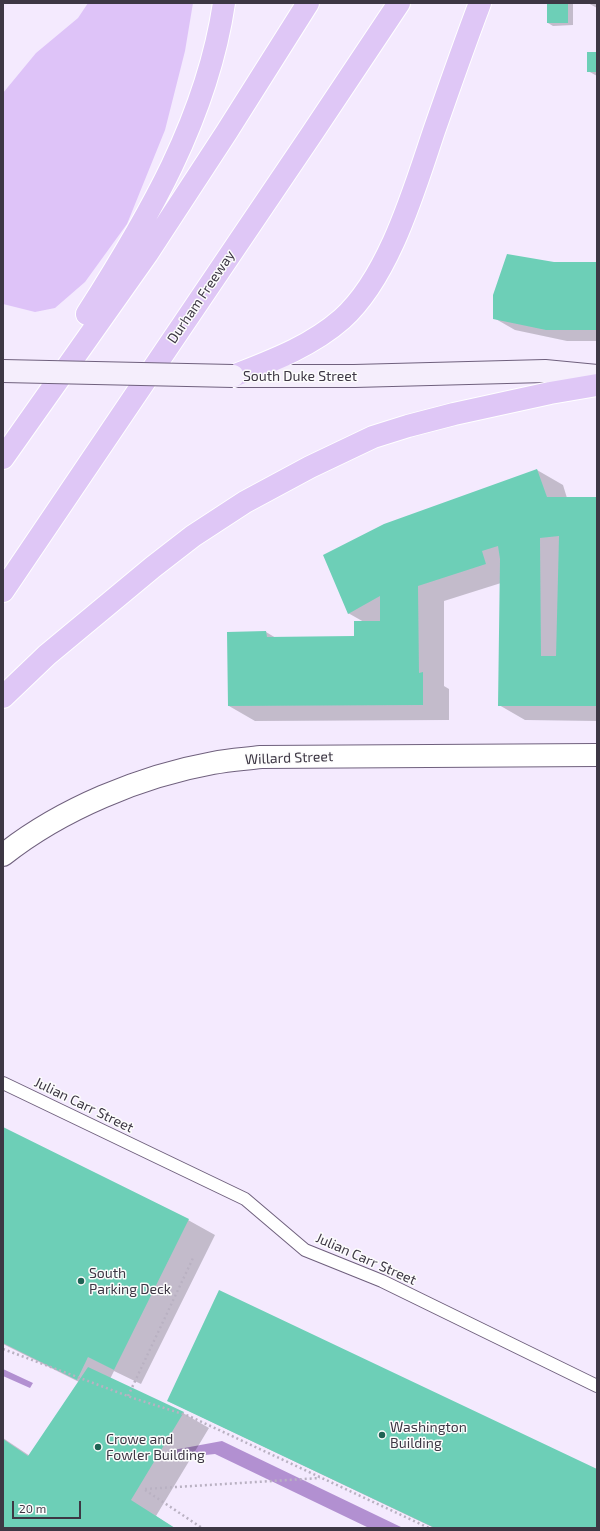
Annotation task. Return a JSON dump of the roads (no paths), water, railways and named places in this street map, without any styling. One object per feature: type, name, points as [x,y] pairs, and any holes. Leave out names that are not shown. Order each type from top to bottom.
[{"type":"highway","points":[[6,453],[65,350],[125,255],[158,197],[197,109],[211,66],[224,3]]},
{"type":"highway","points":[[6,453],[147,254],[308,3]]},
{"type":"highway","name":"Durham Freeway","points":[[3,591],[399,3]]},
{"type":"highway","points":[[233,376],[289,354],[310,343],[342,319],[363,296],[385,260],[412,197],[480,3]]},
{"type":"highway","points":[[3,697],[47,655],[153,567],[193,536],[245,502],[310,467],[373,437],[408,426],[526,398],[597,385]]},
{"type":"main road","name":"South Duke Street","points":[[3,371],[233,376],[354,376],[545,371],[597,376]]},
{"type":"street","name":"Willard Street","points":[[3,855],[15,845],[98,798],[134,784],[166,774],[213,763],[261,757],[597,754]]},
{"type":"lane","name":"Julian Carr Street","points":[[3,1084],[245,1199],[305,1250],[382,1281],[597,1386]]},
{"type":"place","name":"South Parking Deck","points":[[81,1281]]},
{"type":"place","name":"Washington Building","points":[[382,1435]]},
{"type":"place","name":"Crowe and Fowler Building","points":[[98,1447]]}]
